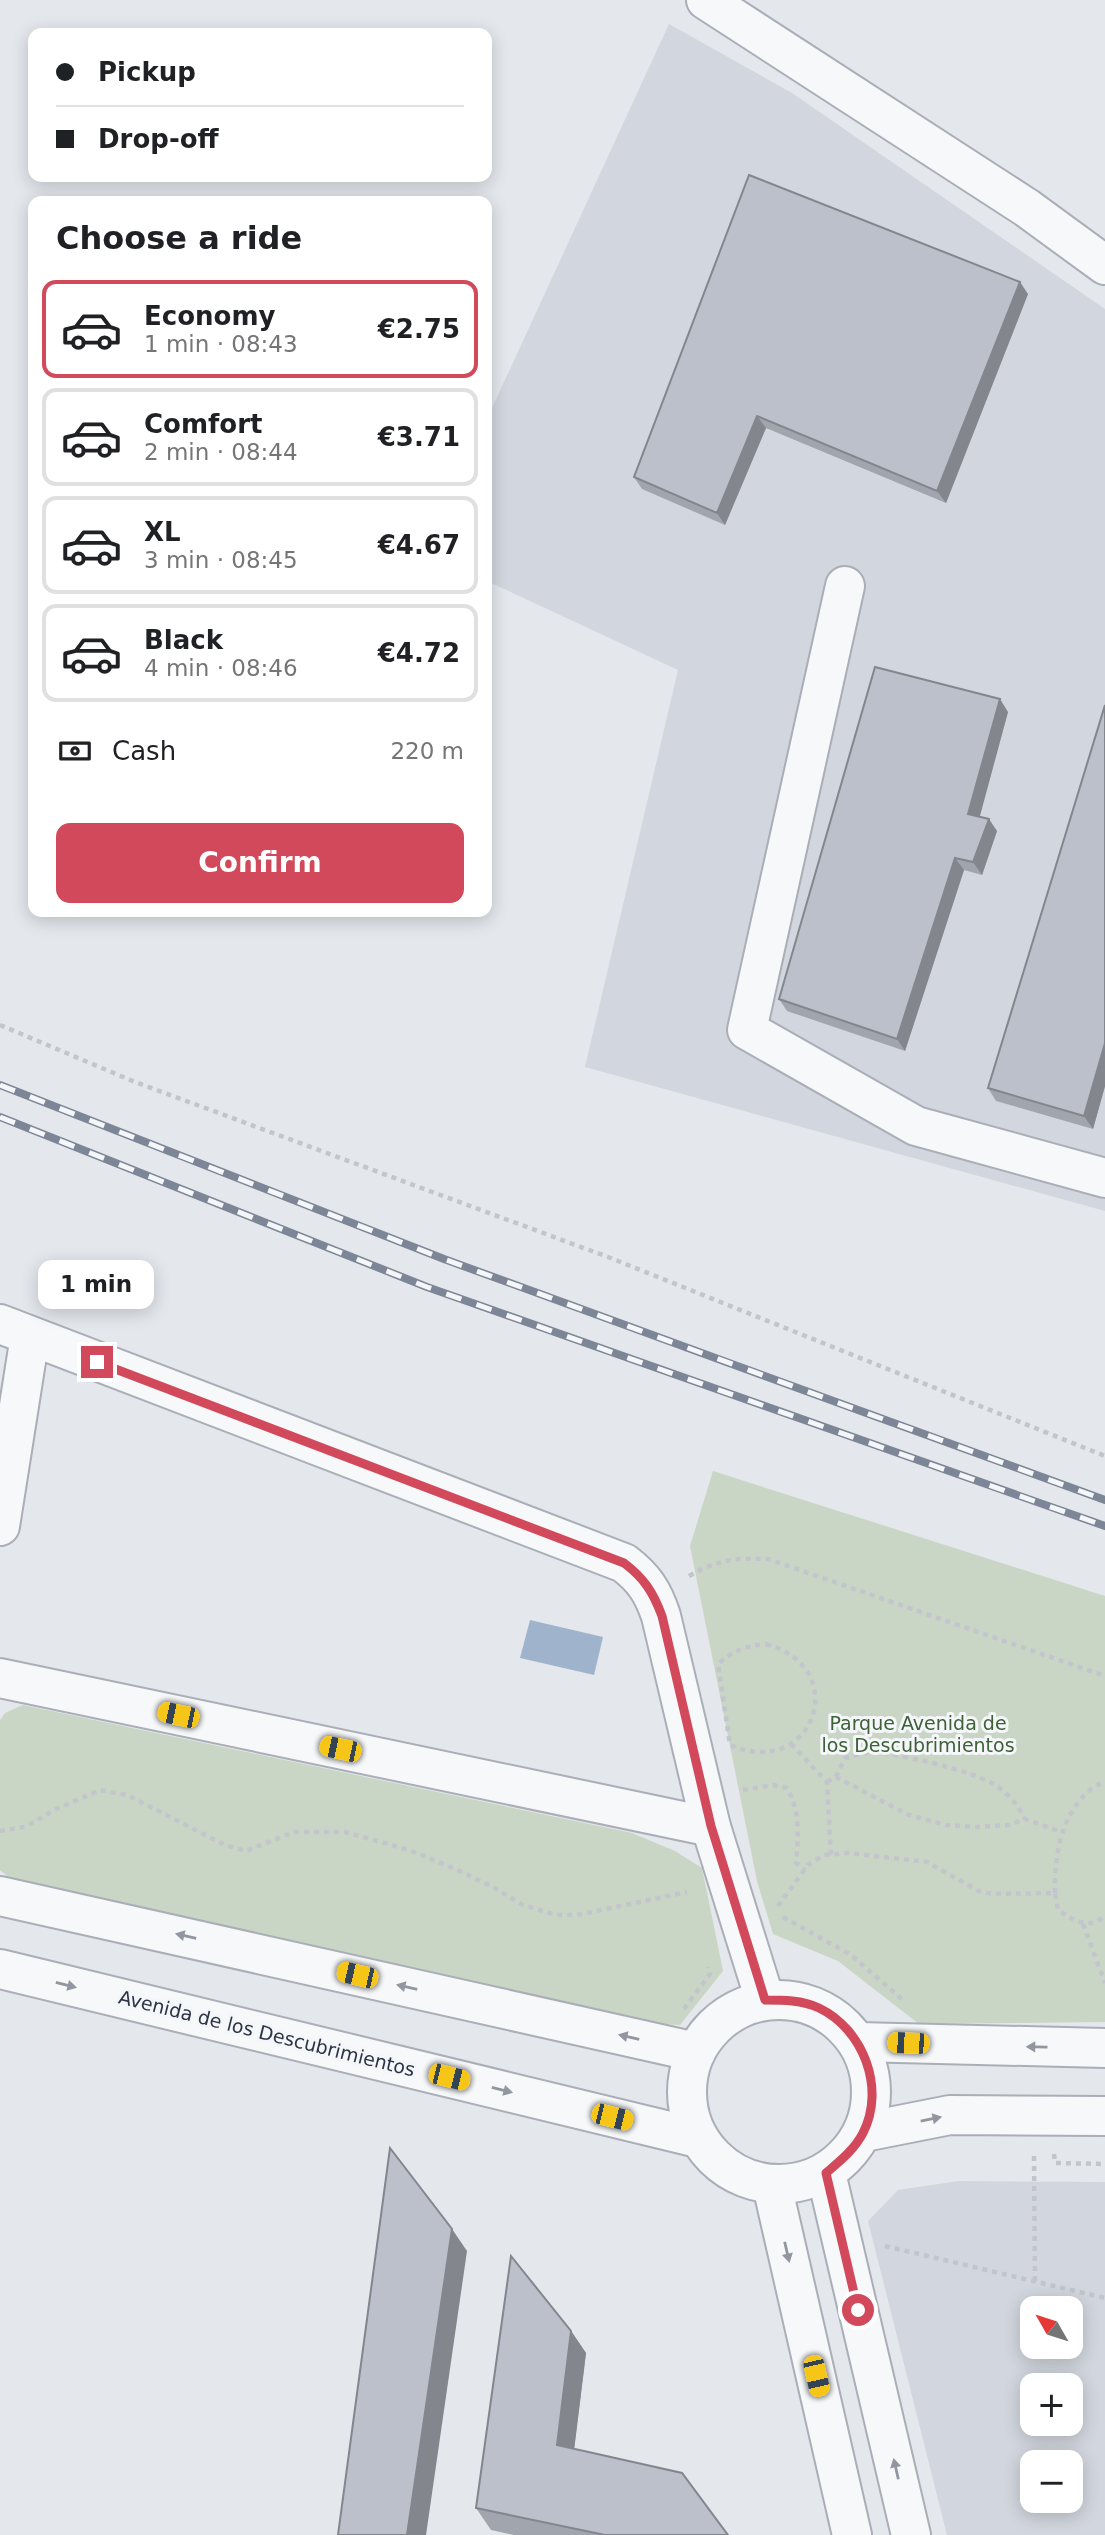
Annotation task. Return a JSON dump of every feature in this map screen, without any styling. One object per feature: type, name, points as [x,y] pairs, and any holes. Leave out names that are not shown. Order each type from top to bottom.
[{"type":"street","points":[[706,0],[1027,208],[1105,265]]},
{"type":"street","points":[[845,586],[747,1030],[916,1126],[1105,1178]]},
{"type":"street","points":[[0,1526],[15,1330],[624,1563],[641,1576],[654,1595],[662,1616],[708,1812],[765,2000]]},
{"type":"street","points":[[0,1678],[708,1812]]},
{"type":"street","points":[[0,1896],[696,2052]]},
{"type":"street","name":"Avenida de los Descubrimientos","points":[[0,1969],[698,2138]]},
{"type":"street","points":[[765,2000],[792,2000],[818,2007],[840,2021],[858,2042],[870,2071],[872,2101],[863,2132],[848,2155],[826,2173],[800,2183],[772,2185],[743,2178],[717,2162],[698,2138],[688,2110],[687,2081],[696,2052],[713,2028],[737,2010],[765,2000]]},
{"type":"street","points":[[858,2042],[1105,2048]]},
{"type":"street","points":[[863,2132],[950,2115],[1105,2116]]},
{"type":"street","points":[[826,2173],[911,2535]]},
{"type":"street","points":[[772,2185],[852,2535]]},
{"type":"path","points":[[0,1024],[135,1083],[608,1256],[1105,1456]]},
{"type":"path","points":[[654,1595],[711,1563],[734,1558],[768,1559],[1105,1676]]},
{"type":"path","points":[[766,1644],[783,1649],[798,1658],[809,1672],[815,1689],[815,1707],[809,1725],[791,1744],[765,1754],[747,1752],[730,1745],[718,1664],[732,1652],[748,1646],[766,1644]]},
{"type":"path","points":[[791,1744],[827,1782],[831,1855]]},
{"type":"path","points":[[827,1782],[836,1777],[845,1758],[867,1752],[921,1760],[961,1771],[996,1785],[1016,1802],[1024,1819]]},
{"type":"path","points":[[836,1777],[909,1815],[946,1825],[1009,1825],[1024,1819],[1061,1832]]},
{"type":"path","points":[[1105,1781],[1083,1795],[1061,1832],[1054,1872],[1058,1910],[1083,1924],[1094,1925],[1105,1916]]},
{"type":"path","points":[[708,1812],[773,1785],[788,1788],[795,1802],[799,1824],[796,1863],[805,1870]]},
{"type":"path","points":[[0,1830],[25,1827],[56,1809],[100,1790],[127,1795],[225,1845],[246,1852],[294,1832],[345,1832],[409,1850],[491,1886],[523,1905],[556,1915],[577,1915],[706,1887],[736,1901],[774,1912],[805,1870],[824,1855],[848,1853],[927,1861],[979,1891],[992,1894],[1055,1893]]},
{"type":"path","points":[[1083,1924],[1105,1983]]},
{"type":"path","points":[[678,2015],[710,1973],[707,1961]]},
{"type":"path","points":[[1033,2116],[1035,2282]]},
{"type":"path","points":[[840,2235],[1105,2298]]},
{"type":"shaded area","points":[[669,24],[792,93],[1105,309],[1105,1211],[585,1067],[678,670],[492,583],[492,408]]},
{"type":"shaded area","points":[[959,2181],[1105,2182],[1105,2535],[947,2535],[868,2221],[898,2190]]},
{"type":"green space","name":"Parque Avenida de los Descubrimientos","points":[[713,1471],[1105,1596],[1105,2022],[919,2024],[838,1961],[773,1934],[757,1881],[690,1546]]},
{"type":"green space","points":[[23,1705],[632,1833],[675,1851],[702,1868],[723,1971],[680,2025],[662,2024],[11,1879],[0,1870],[0,1720],[5,1713]]},
{"type":"water","points":[[530,1620],[603,1637],[594,1675],[520,1658]]},
{"type":"building","points":[[749,175],[1020,282],[937,491],[757,416],[717,513],[634,477]]},
{"type":"building","points":[[875,667],[1000,699],[968,814],[989,819],[973,862],[955,858],[897,1039],[779,999]]},
{"type":"building","points":[[1105,705],[1105,1043],[1084,1116],[988,1088]]},
{"type":"building","points":[[390,2148],[452,2229],[407,2535],[338,2535]]},
{"type":"building","points":[[511,2256],[571,2331],[557,2445],[682,2473],[728,2535],[605,2535],[476,2508]]},
{"type":"railway","points":[[0,1085],[444,1259],[1105,1500]]},
{"type":"railway","points":[[0,1117],[427,1287],[1105,1526]]},
{"type":"route","points":[[97,1362],[624,1563],[641,1576],[654,1595],[662,1616],[711,1826],[765,2000],[792,2000],[818,2007],[840,2021],[858,2042],[870,2071],[872,2101],[863,2132],[848,2155],[826,2173],[858,2310]]}]
